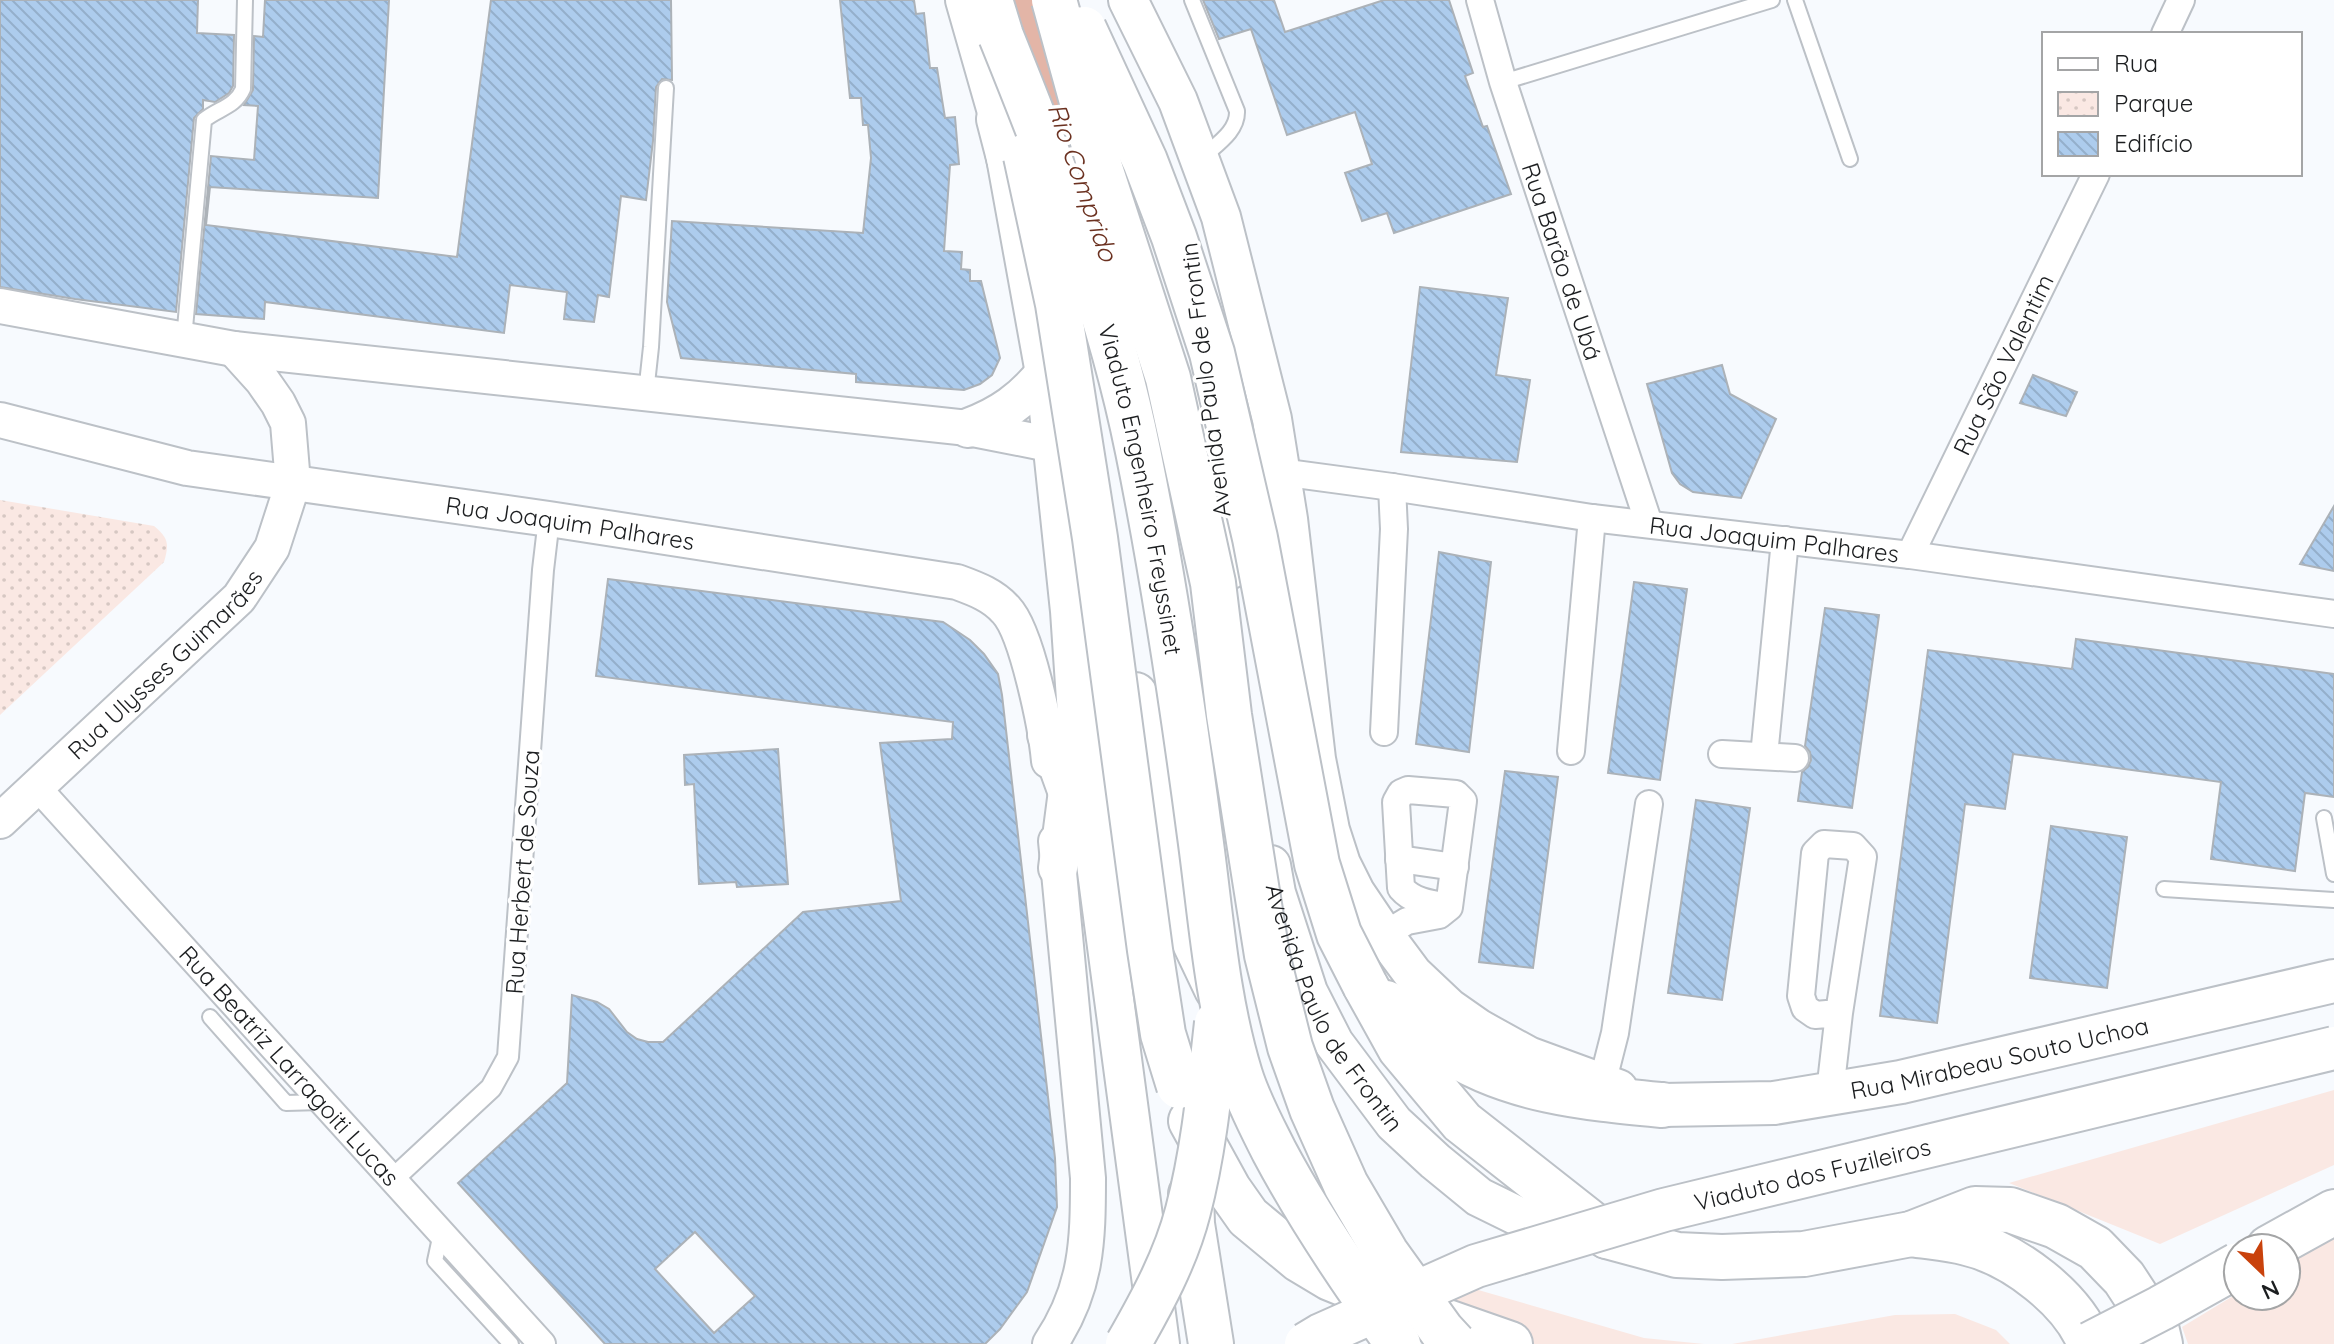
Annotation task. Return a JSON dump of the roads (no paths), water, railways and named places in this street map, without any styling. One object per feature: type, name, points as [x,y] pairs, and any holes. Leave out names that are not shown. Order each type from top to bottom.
[{"type":"highway","name":"Viaduto Engenheiro Freyssinet","points":[[1054,0],[1101,171],[1168,378],[1213,583],[1267,955],[1290,1047],[1312,1109],[1346,1185],[1386,1253],[1454,1344]]},
{"type":"highway","points":[[1067,0],[1093,47],[1145,161],[1212,353],[1255,538],[1317,864],[1339,934],[1400,1048],[1462,1122],[1607,1236]]},
{"type":"highway","points":[[996,18],[1058,304],[1095,538],[1163,1034],[1184,1103],[1229,1190],[1248,1217],[1300,1260],[1330,1278],[1384,1300],[1510,1344]]},
{"type":"highway","name":"Viaduto Engenheiro Freyssinet","points":[[996,18],[1081,242],[1104,313],[1138,451],[1174,651],[1220,997]]},
{"type":"highway","points":[[999,119],[1055,345],[1085,440],[1163,853],[1177,905],[1202,962],[1246,1043],[1300,1170],[1343,1242],[1384,1300]]},
{"type":"highway","points":[[1365,985],[1446,1049],[1496,1075],[1587,1098],[1662,1105]]},
{"type":"highway","points":[[1128,1344],[1160,1288],[1188,1212],[1207,1105],[1220,997]]},
{"type":"highway","points":[[1220,997],[1240,1078],[1263,1129],[1293,1186],[1351,1280],[1398,1344]]},
{"type":"highway","points":[[1184,1103],[1192,1224],[1211,1344]]},
{"type":"highway","points":[[1911,1234],[1975,1209],[2010,1210],[2056,1226],[2095,1248],[2124,1278],[2156,1327],[2160,1344]]},
{"type":"highway","points":[[2298,1232],[2334,1212]]},
{"type":"highway","points":[[1911,1234],[1969,1243],[2026,1269],[2065,1302],[2091,1344],[2222,1274]]},
{"type":"highway","name":"Avenida Paulo de Frontin","points":[[1607,1236],[1677,1255],[1722,1257],[1804,1254],[1911,1234]]},
{"type":"main road","points":[[965,0],[999,119],[1045,373],[1054,445],[1070,611],[1062,732],[1067,789],[1058,868]]},
{"type":"main road","points":[[999,119],[1044,125],[1071,121],[1088,113],[1112,86],[1136,16]]},
{"type":"main road","name":"Avenida Paulo de Frontin","points":[[1136,16],[1178,101],[1221,217],[1272,419],[1288,519],[1316,759],[1330,830],[1341,864],[1355,892],[1413,974],[1449,1008],[1528,1056],[1662,1105]]},
{"type":"main road","name":"Avenida Paulo de Frontin","points":[[1178,101],[1193,315],[1276,893],[1308,992],[1334,1043],[1394,1123],[1479,1197],[1534,1224],[1607,1236]]},
{"type":"main road","points":[[968,428],[991,420],[1012,407],[1030,392],[1045,373]]},
{"type":"main road","points":[[1062,732],[1097,863],[1160,1344]]},
{"type":"main road","points":[[1067,789],[1097,863]]},
{"type":"main road","name":"Rua Mirabeau Souto Uchoa","points":[[1662,1105],[1774,1103],[1901,1082],[2334,981]]},
{"type":"main road","name":"Viaduto dos Fuzileiros","points":[[1306,1344],[1476,1266],[1664,1210],[2334,1048]]},
{"type":"street","name":"Rua Barão de Ubá","points":[[1480,0],[1503,82],[1649,524]]},
{"type":"street","points":[[2166,32],[2181,0]]},
{"type":"street","name":"Rua São Valentim","points":[[1910,555],[2095,176]]},
{"type":"street","points":[[0,306],[234,349],[968,428],[1054,445]]},
{"type":"street","points":[[234,349],[262,380],[288,423],[293,483]]},
{"type":"street","name":"Rua Joaquim Palhares","points":[[0,420],[187,468],[549,519],[957,582],[989,595],[1008,611],[1021,632],[1062,732]]},
{"type":"street","name":"Rua Joaquim Palhares","points":[[1214,466],[1280,471],[1592,518],[1910,555],[2334,614]]},
{"type":"street","name":"Rua Ulysses Guimarães","points":[[0,821],[239,598],[272,548],[293,483]]},
{"type":"street","points":[[1384,732],[1394,529],[1392,487]]},
{"type":"street","points":[[1571,751],[1592,518]]},
{"type":"street","name":"Rua Herbert de Souza","points":[[393,1179],[491,1088],[508,1057],[549,519]]},
{"type":"street","points":[[1764,756],[1785,540]]},
{"type":"street","points":[[1050,1344],[1082,1279],[1088,1225],[1088,1178],[1058,868],[1062,732]]},
{"type":"street","points":[[1722,754],[1795,758]]},
{"type":"street","name":"Rua Beatriz Larragoiti Lucas","points":[[37,787],[542,1344]]},
{"type":"street","points":[[1384,935],[1407,921],[1439,915],[1449,907],[1463,801],[1456,794],[1408,790],[1401,793],[1396,802],[1401,888],[1408,897],[1449,907]]},
{"type":"street","points":[[1602,1084],[1615,1033],[1649,804]]},
{"type":"street","points":[[1830,1092],[1863,857],[1853,846],[1824,844],[1815,853],[1801,996],[1805,1008],[1815,1015],[1839,1013]]},
{"type":"street","points":[[1399,859],[1455,867]]},
{"type":"lane","points":[[184,340],[204,120],[214,111],[228,107],[238,99],[243,89],[245,0]]},
{"type":"lane","points":[[1192,0],[1237,111],[1234,128],[1200,160]]},
{"type":"lane","points":[[1503,82],[1772,0]]},
{"type":"lane","points":[[1795,0],[1850,159]]},
{"type":"lane","points":[[646,393],[666,88]]},
{"type":"lane","points":[[2324,818],[2334,874]]},
{"type":"lane","points":[[2164,889],[2334,900]]},
{"type":"lane","points":[[210,1017],[286,1103],[323,1102]]},
{"type":"lane","points":[[441,1233],[435,1261],[511,1344]]},
{"type":"waterway","name":"Rio Comprido","points":[[1019,0],[1093,200]]}]
